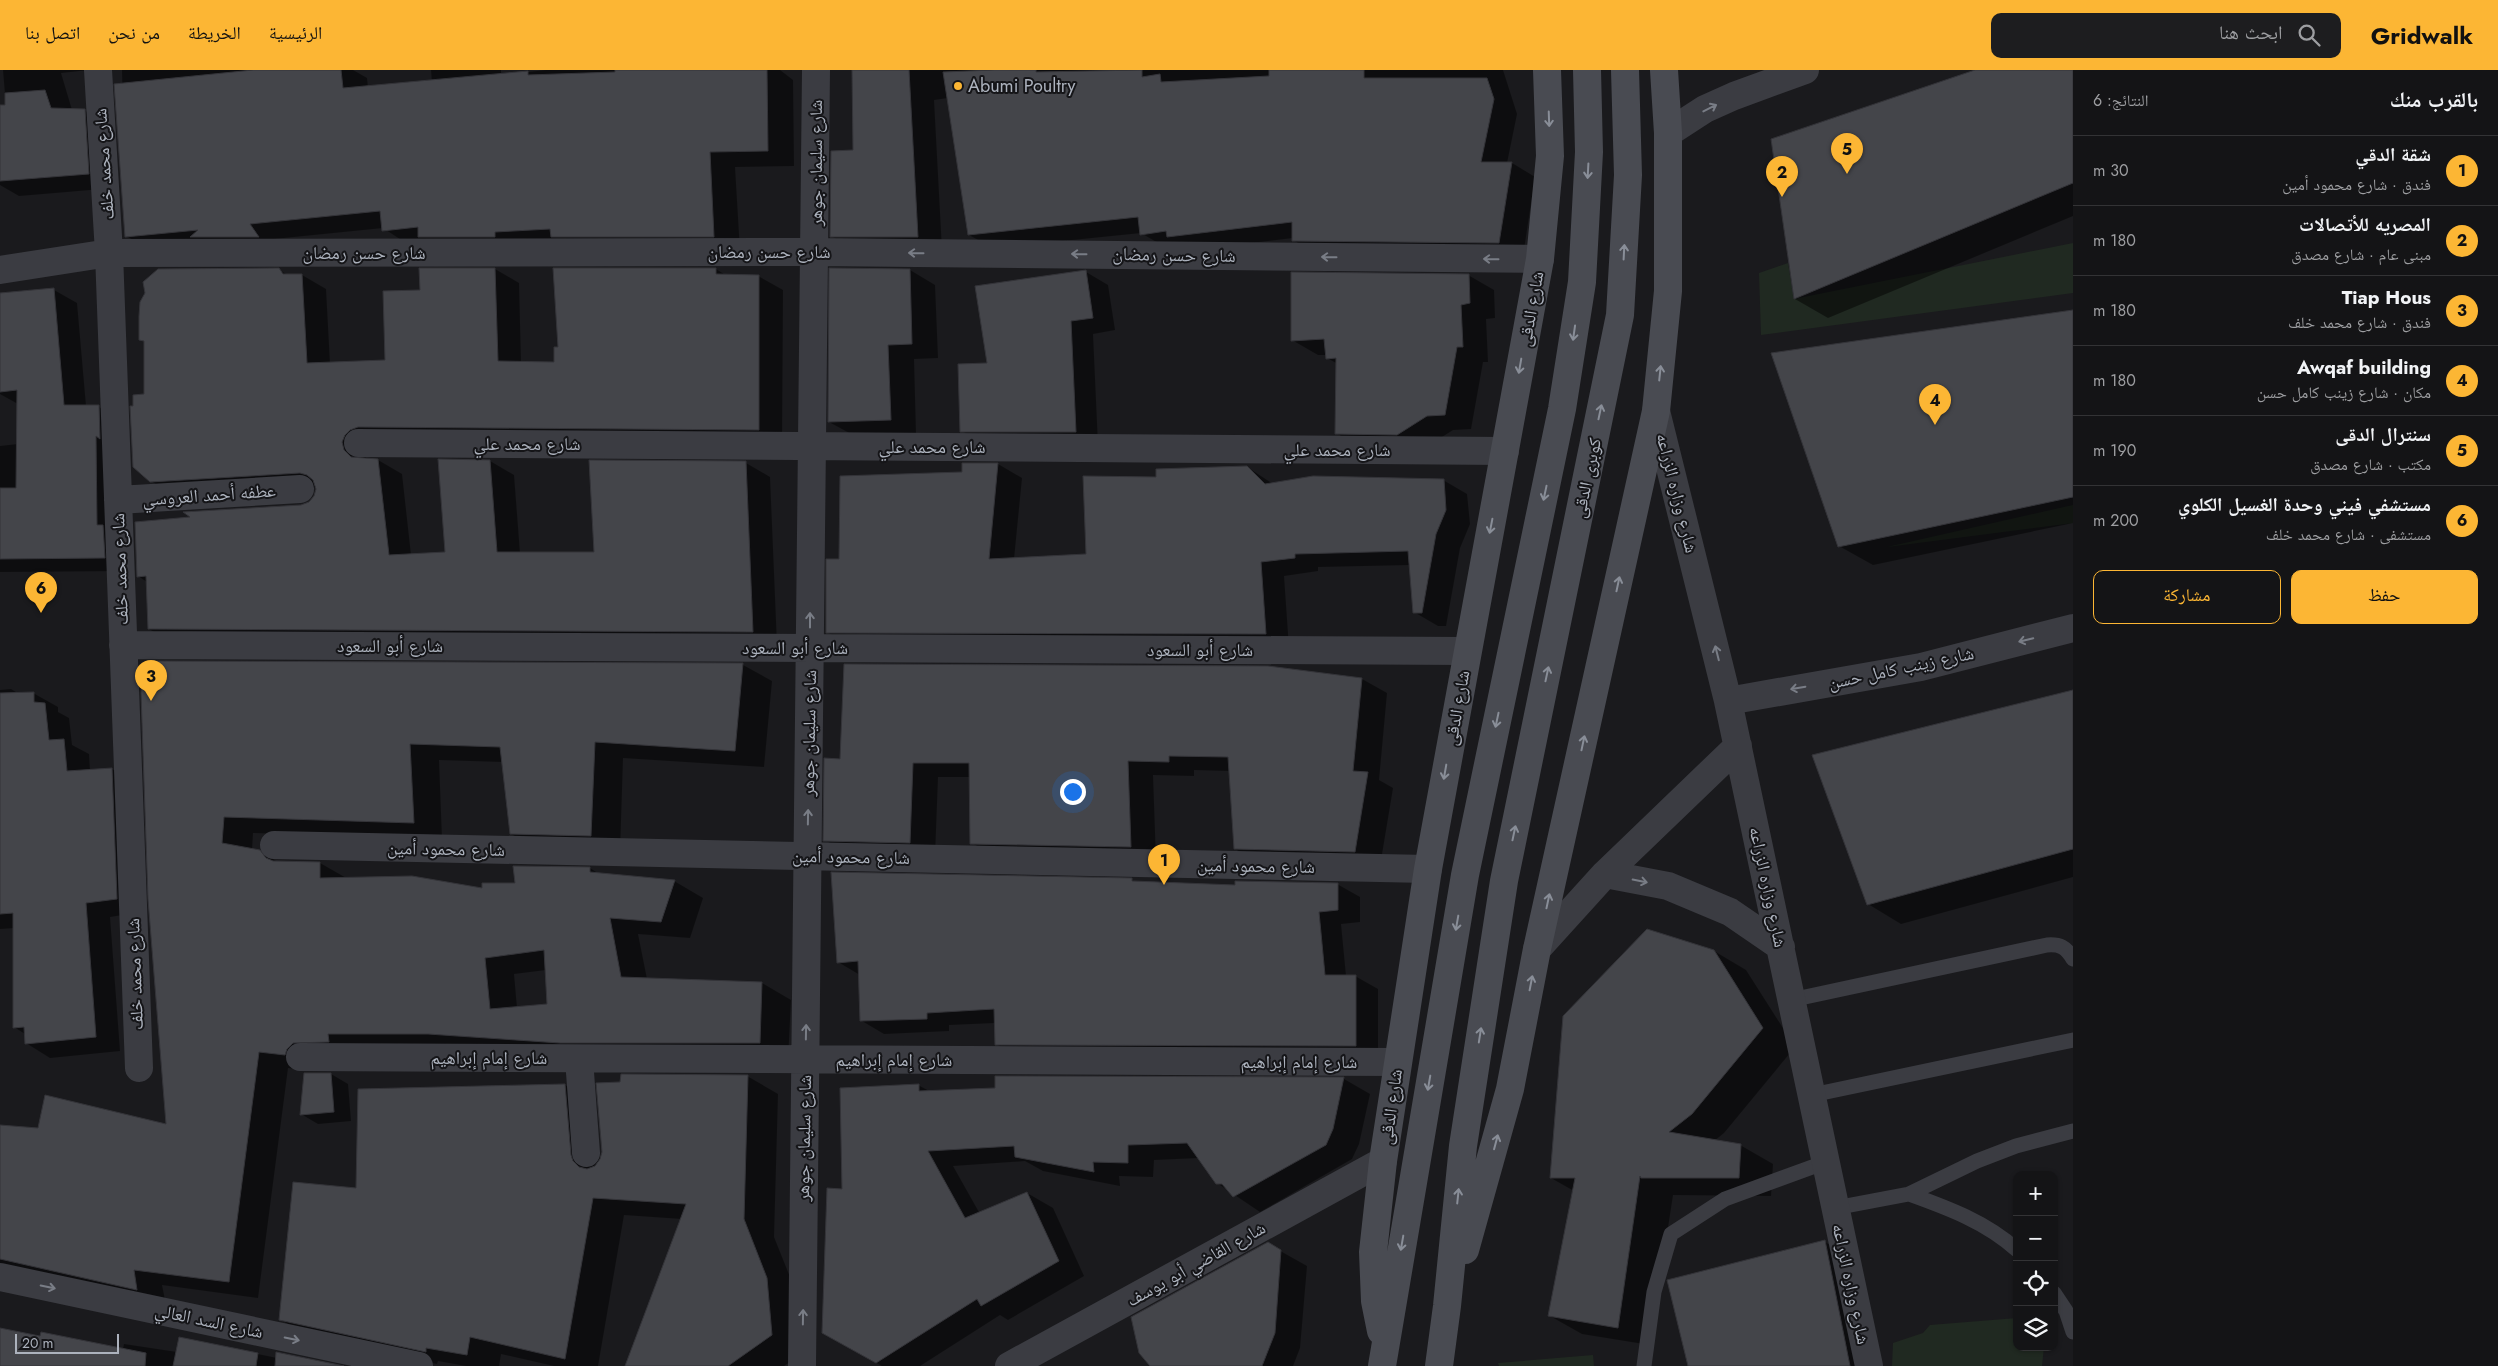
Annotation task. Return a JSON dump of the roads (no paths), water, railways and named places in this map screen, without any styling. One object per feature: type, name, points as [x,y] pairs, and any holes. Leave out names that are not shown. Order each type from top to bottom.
[{"type":"main road","name":"شارع الدقى","points":[[1383,1356],[1374,1301],[1373,1252],[1383,1161],[1428,869],[1540,259],[1550,156],[1547,70]]},
{"type":"main road","name":"شارع الدقى","points":[[1383,1356],[1465,875],[1562,409],[1582,282],[1589,152],[1587,70]]},
{"type":"main road","name":"كوبرى الدقى","points":[[1448,1306],[1463,1146],[1504,881],[1620,315],[1628,175],[1625,70]]},
{"type":"main road","points":[[1439,1366],[1448,1306],[1483,1192],[1510,1089],[1537,949],[1656,411],[1668,291],[1668,133],[1664,70]]},
{"type":"street","name":"شارع محمد خلف","points":[[98,70],[109,253],[138,1068]]},
{"type":"street","name":"شارع سليمان جوهر","points":[[802,1366],[816,70]]},
{"type":"street","points":[[1668,133],[1706,109],[1734,96],[1805,70]]},
{"type":"street","name":"شارع حسن رمضان","points":[[0,270],[109,253],[815,252],[1540,259]]},
{"type":"street","name":"شارع وزاره الزراعه","points":[[1656,411],[1728,701],[1869,1366]]},
{"type":"street","name":"شارع محمد علي","points":[[358,443],[1505,451]]},
{"type":"street","name":"عطفه أحمد العروسي","points":[[118,500],[300,489]]},
{"type":"street","name":"شارع زينب كامل حسن","points":[[1728,701],[1921,667],[2073,628]]},
{"type":"street","name":"شارع أبو السعود","points":[[123,645],[1467,651]]},
{"type":"street","points":[[1537,949],[1605,874],[1738,746]]},
{"type":"street","name":"شارع محمود أمين","points":[[274,845],[1428,869]]},
{"type":"street","points":[[1605,874],[1668,886],[1730,912],[1781,947]]},
{"type":"street","name":"شارع إمام إبراهيم","points":[[300,1057],[1397,1062]]},
{"type":"street","points":[[578,1059],[586,1153]]},
{"type":"street","name":"شارع القاضي أبو يوسف","points":[[1009,1366],[1383,1161]]},
{"type":"street","name":"شارع السد العالي","points":[[0,1277],[419,1366]]},
{"type":"lane","points":[[1792,1000],[2058,944],[2068,949],[2073,959]]},
{"type":"lane","points":[[1812,1095],[2073,1040]]},
{"type":"lane","points":[[1835,1208],[1909,1194],[1977,1161],[2016,1146],[2073,1131]]},
{"type":"lane","points":[[1644,1366],[1654,1292],[1671,1234],[1725,1199],[1826,1162]]},
{"type":"lane","points":[[1909,1194],[1954,1211],[2000,1234],[2013,1246]]},
{"type":"lane","points":[[2058,1299],[2066,1312],[2073,1332]]},
{"type":"place","name":"Abumi Poultry","points":[[958,86]]},
{"type":"place","name":"سنترال الدقى","points":[[1847,174]]},
{"type":"place","name":"المصريه للأتصالات","points":[[1782,197]]},
{"type":"place","name":"Awqaf building","points":[[1935,425]]},
{"type":"place","name":"مستشفي فيني وحدة الغسيل الكلوي","points":[[41,613]]},
{"type":"place","name":"Tiap Hous","points":[[151,701]]},
{"type":"place","name":"شقة الدقي","points":[[1164,885]]}]
